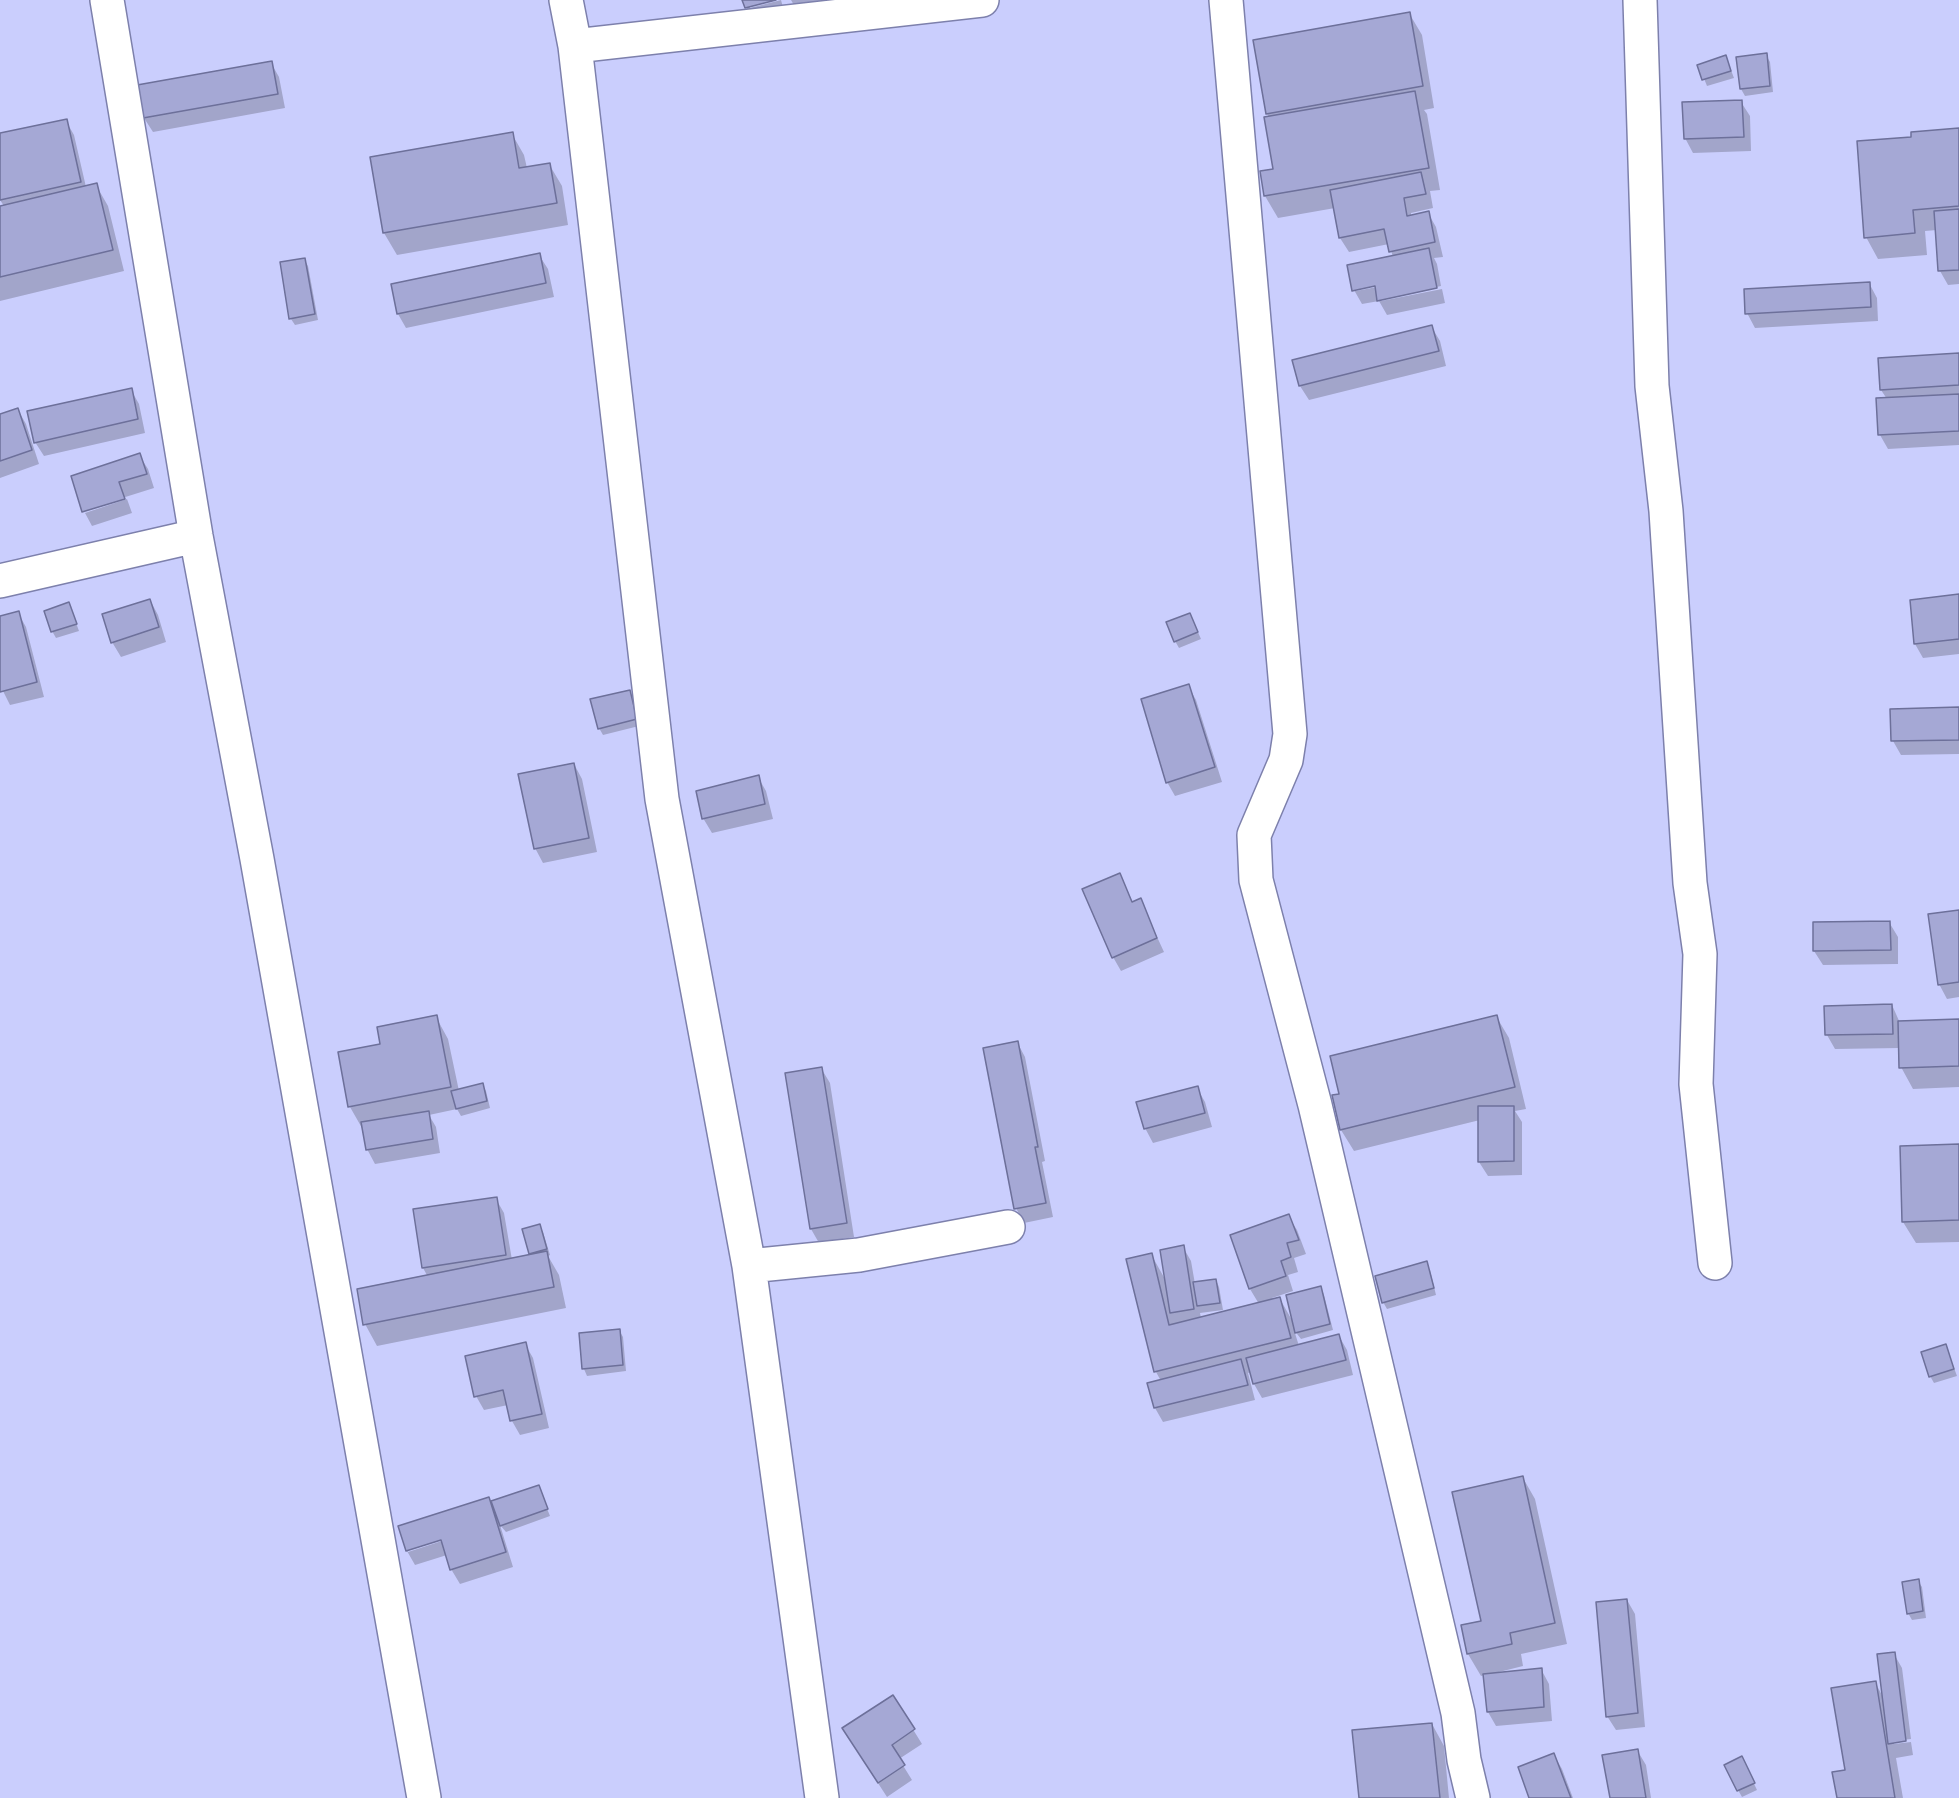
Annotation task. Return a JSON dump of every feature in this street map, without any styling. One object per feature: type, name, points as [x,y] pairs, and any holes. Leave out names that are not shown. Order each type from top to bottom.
[{"type":"street","points":[[107,0],[196,536],[257,859],[424,1798]]},
{"type":"street","points":[[566,0],[575,46],[662,799],[749,1266],[822,1798]]},
{"type":"street","points":[[575,46],[982,0]]},
{"type":"street","points":[[1226,0],[1290,734],[1286,760],[1254,835],[1256,879],[1318,1116],[1458,1713],[1464,1760],[1473,1798]]},
{"type":"street","points":[[1640,0],[1652,386],[1666,511],[1690,883],[1700,954],[1696,1084],[1715,1263]]},
{"type":"street","points":[[0,580],[196,536]]},
{"type":"street","points":[[749,1266],[859,1255],[1008,1227]]},
{"type":"building","points":[[742,0],[776,0],[745,8]]},
{"type":"building","points":[[1410,12],[1423,86],[1266,114],[1253,40]]},
{"type":"building","points":[[1767,53],[1770,86],[1740,89],[1736,57]]},
{"type":"building","points":[[1726,55],[1731,71],[1702,80],[1697,65]]},
{"type":"building","points":[[272,61],[278,94],[143,118],[137,85]]},
{"type":"building","points":[[1415,91],[1429,168],[1264,196],[1260,171],[1273,169],[1264,117]]},
{"type":"building","points":[[1742,100],[1744,137],[1684,139],[1682,102]]},
{"type":"building","points":[[67,119],[81,182],[0,200],[0,133]]},
{"type":"building","points":[[1959,128],[1959,206],[1913,210],[1915,233],[1864,238],[1857,141],[1911,137],[1911,132]]},
{"type":"building","points":[[513,132],[519,168],[550,163],[557,203],[383,233],[370,157]]},
{"type":"building","points":[[1421,172],[1426,194],[1404,198],[1407,216],[1429,211],[1435,242],[1389,252],[1384,229],[1339,238],[1330,190]]},
{"type":"building","points":[[97,183],[113,250],[0,277],[0,206]]},
{"type":"building","points":[[1959,209],[1959,270],[1938,271],[1934,211]]},
{"type":"building","points":[[1429,248],[1437,288],[1377,301],[1375,286],[1352,291],[1347,265]]},
{"type":"building","points":[[540,253],[546,283],[397,314],[391,284]]},
{"type":"building","points":[[305,258],[315,314],[289,319],[280,262]]},
{"type":"building","points":[[1870,282],[1871,307],[1745,314],[1744,289]]},
{"type":"building","points":[[1432,325],[1439,351],[1299,386],[1292,360]]},
{"type":"building","points":[[1959,353],[1959,385],[1880,390],[1878,358]]},
{"type":"building","points":[[132,388],[138,419],[34,443],[27,411]]},
{"type":"building","points":[[1959,394],[1959,431],[1878,435],[1876,398]]},
{"type":"building","points":[[18,408],[32,450],[0,461],[0,414]]},
{"type":"building","points":[[140,453],[147,474],[119,482],[125,499],[82,512],[71,476]]},
{"type":"building","points":[[1959,594],[1959,639],[1914,644],[1910,600]]},
{"type":"building","points":[[150,599],[159,627],[111,643],[102,614]]},
{"type":"building","points":[[69,602],[77,624],[51,632],[44,611]]},
{"type":"building","points":[[19,611],[37,682],[0,692],[0,616]]},
{"type":"building","points":[[1190,613],[1198,632],[1174,642],[1166,622]]},
{"type":"building","points":[[1189,684],[1215,767],[1166,783],[1141,699]]},
{"type":"building","points":[[630,690],[637,719],[598,729],[590,699]]},
{"type":"building","points":[[1959,707],[1959,740],[1891,741],[1890,709]]},
{"type":"building","points":[[574,763],[589,838],[534,849],[518,774]]},
{"type":"building","points":[[759,775],[765,804],[702,819],[696,791]]},
{"type":"building","points":[[1120,873],[1132,902],[1141,898],[1157,938],[1112,958],[1082,889]]},
{"type":"building","points":[[1959,910],[1959,982],[1938,985],[1928,914]]},
{"type":"building","points":[[1890,921],[1891,950],[1813,951],[1813,922]]},
{"type":"building","points":[[1892,1004],[1893,1034],[1825,1035],[1824,1006]]},
{"type":"building","points":[[437,1015],[451,1087],[348,1107],[338,1052],[380,1044],[377,1027]]},
{"type":"building","points":[[1497,1015],[1515,1087],[1340,1130],[1332,1095],[1339,1094],[1330,1056]]},
{"type":"building","points":[[1959,1019],[1959,1066],[1899,1068],[1898,1021]]},
{"type":"building","points":[[1018,1041],[1046,1203],[1014,1209],[983,1048]]},
{"type":"building","points":[[822,1067],[847,1223],[810,1229],[785,1073]]},
{"type":"building","points":[[483,1083],[487,1101],[456,1109],[451,1091]]},
{"type":"building","points":[[1198,1086],[1205,1113],[1144,1129],[1136,1102]]},
{"type":"building","points":[[1478,1106],[1514,1106],[1514,1161],[1478,1162]]},
{"type":"building","points":[[429,1111],[433,1139],[366,1150],[361,1122]]},
{"type":"building","points":[[1959,1144],[1959,1220],[1902,1222],[1900,1146]]},
{"type":"building","points":[[497,1197],[506,1255],[422,1268],[413,1209]]},
{"type":"building","points":[[1289,1214],[1299,1240],[1287,1243],[1291,1257],[1281,1261],[1286,1276],[1249,1289],[1230,1235]]},
{"type":"building","points":[[540,1224],[547,1249],[529,1254],[522,1229]]},
{"type":"building","points":[[1184,1245],[1194,1309],[1170,1313],[1160,1250]]},
{"type":"building","points":[[547,1251],[554,1287],[363,1325],[357,1289]]},
{"type":"building","points":[[1152,1253],[1169,1325],[1280,1297],[1291,1338],[1154,1372],[1126,1259]]},
{"type":"building","points":[[1427,1261],[1434,1288],[1382,1303],[1375,1276]]},
{"type":"building","points":[[1216,1279],[1220,1303],[1197,1306],[1193,1282]]},
{"type":"building","points":[[1321,1286],[1330,1324],[1295,1333],[1286,1295]]},
{"type":"building","points":[[620,1329],[623,1365],[582,1369],[579,1333]]},
{"type":"building","points":[[1339,1334],[1346,1360],[1253,1384],[1246,1358]]},
{"type":"building","points":[[526,1342],[542,1414],[510,1421],[503,1390],[474,1397],[465,1356]]},
{"type":"building","points":[[1946,1344],[1954,1369],[1929,1377],[1921,1352]]},
{"type":"building","points":[[1241,1359],[1248,1385],[1154,1408],[1147,1383]]},
{"type":"building","points":[[1523,1476],[1555,1623],[1510,1633],[1512,1644],[1467,1654],[1461,1625],[1481,1621],[1452,1492]]},
{"type":"building","points":[[539,1485],[548,1509],[500,1526],[491,1501]]},
{"type":"building","points":[[489,1497],[506,1552],[450,1570],[441,1540],[406,1551],[398,1526]]},
{"type":"building","points":[[1919,1579],[1923,1611],[1907,1614],[1902,1582]]},
{"type":"building","points":[[1627,1599],[1638,1713],[1606,1717],[1596,1602]]},
{"type":"building","points":[[1895,1652],[1906,1741],[1888,1744],[1877,1654]]},
{"type":"building","points":[[1542,1668],[1544,1707],[1487,1712],[1483,1674]]},
{"type":"building","points":[[1876,1681],[1895,1798],[1837,1798],[1832,1772],[1845,1770],[1831,1688]]},
{"type":"building","points":[[893,1695],[915,1729],[892,1745],[905,1765],[878,1783],[842,1728]]},
{"type":"building","points":[[1432,1723],[1440,1798],[1359,1798],[1352,1730]]},
{"type":"building","points":[[1638,1749],[1646,1798],[1610,1798],[1602,1755]]},
{"type":"building","points":[[1554,1753],[1571,1798],[1529,1798],[1518,1767]]},
{"type":"building","points":[[1742,1756],[1755,1783],[1737,1791],[1724,1765]]}]
